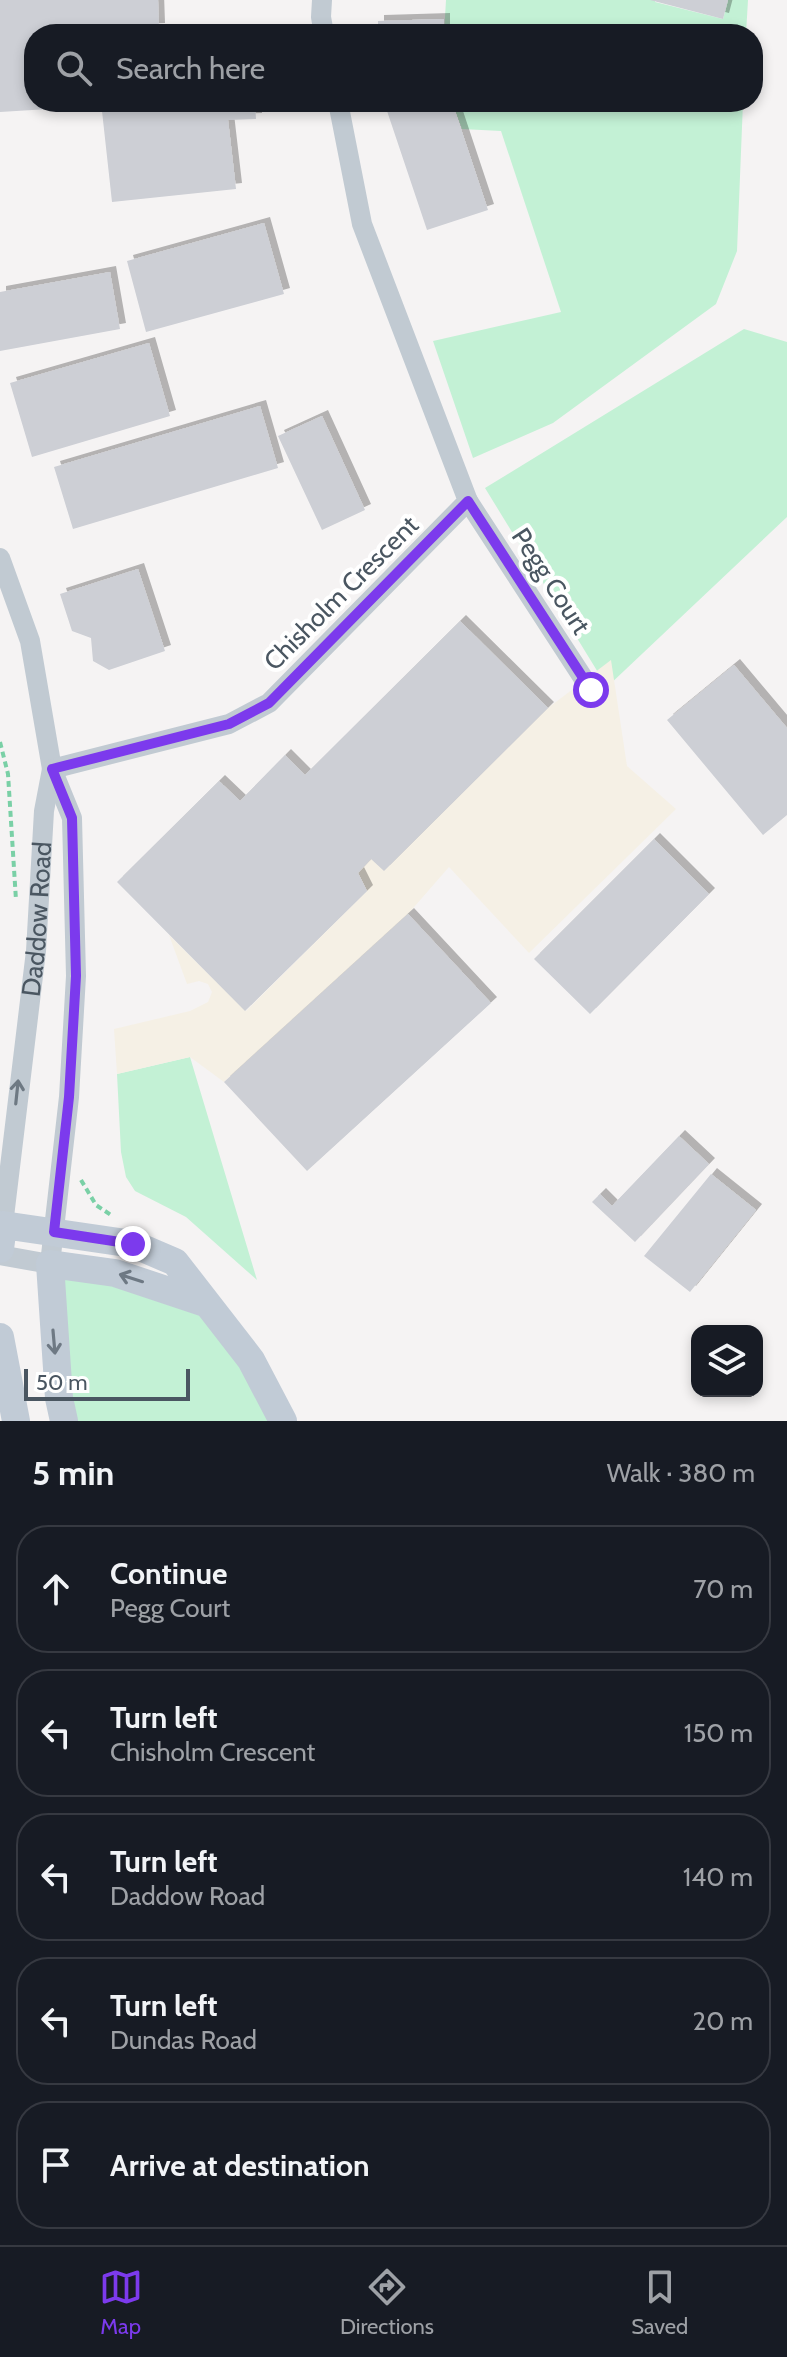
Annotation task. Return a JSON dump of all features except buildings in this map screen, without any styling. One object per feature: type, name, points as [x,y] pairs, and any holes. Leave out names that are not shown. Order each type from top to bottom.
[{"type":"main road","points":[[1,1237],[54,1232],[133,1244],[175,1262],[251,1360],[283,1421]]},
{"type":"main road","points":[[50,1264],[115,1273],[205,1303]]},
{"type":"main road","name":"Daddow Road","points":[[50,1264],[51,1312],[64,1421]]},
{"type":"main road","points":[[0,1337],[16,1421]]},
{"type":"street","points":[[322,0],[323,24]]},
{"type":"street","points":[[340,112],[362,224],[468,501]]},
{"type":"street","name":"Pegg Court","points":[[468,501],[591,690]]},
{"type":"street","name":"Chisholm Crescent","points":[[52,769],[229,724],[269,703],[468,501]]},
{"type":"street","points":[[0,558],[30,641],[52,769]]},
{"type":"street","name":"Daddow Road","points":[[50,1264],[69,1097],[76,976],[72,818],[52,769]]},
{"type":"street","name":"Daddow Road","points":[[1,1237],[36,951],[44,811],[52,769]]},
{"type":"street","points":[[0,1255],[50,1264]]},
{"type":"path","points":[[0,742],[8,774],[16,878],[15,908]]},
{"type":"path","points":[[83,1166],[81,1181],[96,1205],[119,1221]]},
{"type":"green space","points":[[446,0],[655,0],[723,19],[728,0],[748,0],[747,24],[445,24]]},
{"type":"green space","points":[[456,112],[743,112],[737,251],[716,304],[553,423],[473,458],[433,341],[561,312],[501,131],[462,129]]},
{"type":"green space","points":[[744,329],[787,342],[787,517],[607,687],[485,488]]},
{"type":"green space","points":[[190,1057],[257,1280],[186,1217],[135,1191],[126,1177],[121,1152],[117,1074]]},
{"type":"green space","points":[[50,1264],[205,1303],[283,1421],[64,1421]]},
{"type":"sand","points":[[611,660],[627,766],[676,809],[529,953],[449,867],[408,914],[224,1082],[190,1057],[117,1074],[114,1029],[190,1011],[208,1002],[212,992],[208,984],[199,981],[187,984],[169,935],[246,1011],[367,891],[358,873],[371,859],[548,708]]},
{"type":"route","points":[[133,1244],[54,1232],[69,1097],[76,976],[72,818],[52,769],[229,724],[269,703],[468,501],[591,690]]}]
